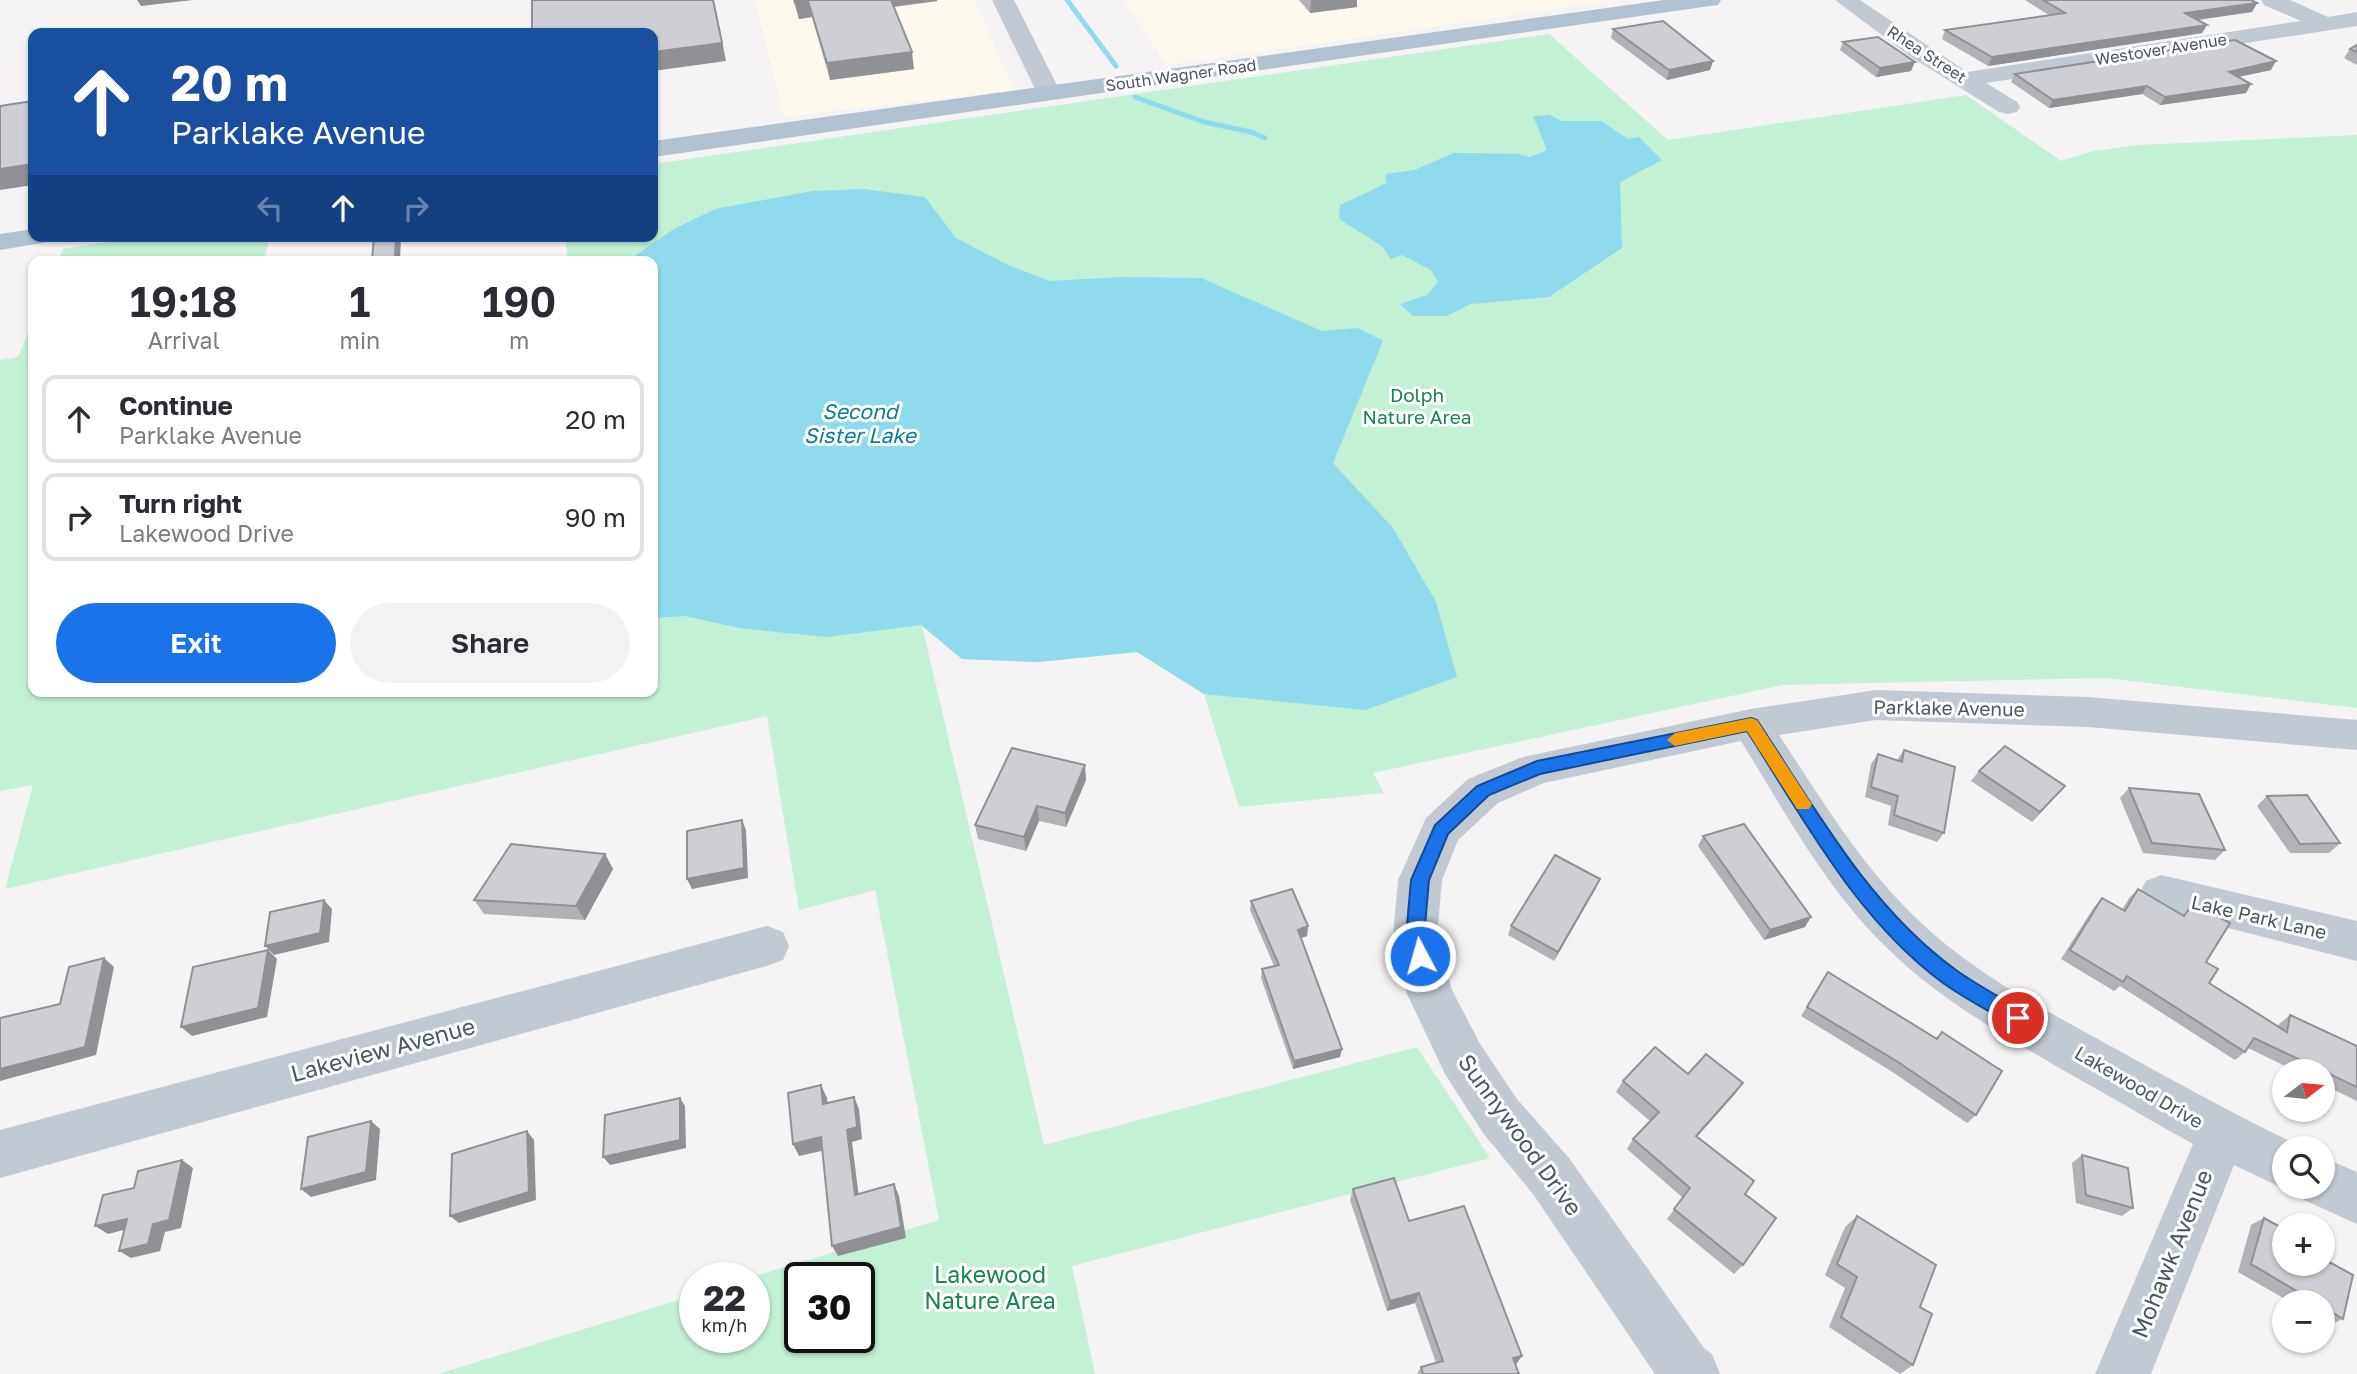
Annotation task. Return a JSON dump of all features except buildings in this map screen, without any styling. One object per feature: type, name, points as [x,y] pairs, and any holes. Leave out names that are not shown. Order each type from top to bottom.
[{"type":"main road","name":"South Wagner Road","points":[[658,148],[1710,0]]},
{"type":"main road","points":[[0,242],[28,238]]},
{"type":"street","points":[[1003,0],[1049,93]]},
{"type":"street","name":"Rhea Street","points":[[1846,0],[1919,52],[2008,107]]},
{"type":"street","points":[[2273,0],[2357,36]]},
{"type":"street","name":"Westover Avenue","points":[[1966,79],[2357,19]]},
{"type":"street","name":"Parklake Avenue","points":[[1424,870],[1441,830],[1483,790],[1537,768],[1751,724],[1876,705],[2088,712],[2357,735]]},
{"type":"street","name":"Lakewood Drive","points":[[1751,724],[1848,873],[1898,931],[1949,976],[2039,1031],[2222,1134],[2272,1158]]},
{"type":"street","name":"Sunnywood Drive","points":[[1424,870],[1420,880],[1415,937],[1430,994],[1462,1058],[1500,1116],[1551,1176],[1687,1372]]},
{"type":"street","name":"Lake Park Lane","points":[[2161,894],[2357,941]]},
{"type":"street","name":"Lakeview Avenue","points":[[0,1154],[766,946]]},
{"type":"street","name":"Mohawk Avenue","points":[[2123,1374],[2222,1134]]},
{"type":"street","points":[[2335,1188],[2357,1198]]},
{"type":"shaded area","points":[[755,0],[975,0],[1014,90],[783,117]]},
{"type":"shaded area","points":[[1124,0],[1621,0],[1166,65]]},
{"type":"green space","name":"Dolph Nature Area","points":[[1549,34],[1668,140],[1966,95],[2061,161],[2094,151],[2138,145],[2357,135],[2357,708],[2106,678],[1782,685],[1373,773],[1384,793],[1239,807],[1204,694],[1137,652],[1038,662],[962,659],[922,626],[1044,1145],[1417,1047],[1490,1158],[1072,1266],[1095,1374],[438,1374],[679,1300],[679,1353],[770,1353],[770,1272],[784,1267],[784,1353],[875,1353],[875,1262],[801,1262],[939,1220],[875,890],[799,910],[767,716],[5,889],[33,785],[0,791],[0,360],[18,357],[28,333],[28,697],[658,697],[658,256],[567,256],[566,242],[658,242],[658,163]]},
{"type":"green space","points":[[108,242],[269,242],[265,256],[60,256],[63,249]]},
{"type":"water","points":[[1549,115],[1562,121],[1601,121],[1628,139],[1639,137],[1662,160],[1620,182],[1622,248],[1549,297],[1471,304],[1447,316],[1413,316],[1400,304],[1427,295],[1438,282],[1431,270],[1402,255],[1391,259],[1382,246],[1339,219],[1340,205],[1387,183],[1385,174],[1415,170],[1453,153],[1518,154],[1530,157],[1547,150],[1533,116]]},
{"type":"water","name":"Second Sister Lake","points":[[864,189],[925,197],[956,238],[1008,265],[1050,281],[1121,277],[1201,278],[1322,331],[1358,328],[1383,341],[1333,463],[1393,528],[1436,602],[1457,677],[1365,710],[1204,694],[1137,652],[1038,662],[962,659],[921,625],[826,637],[739,628],[685,616],[658,618],[658,256],[634,256],[674,229],[715,209],[813,191]]},
{"type":"waterway","points":[[1067,0],[1116,66]]},
{"type":"waterway","points":[[1135,97],[1204,122],[1251,132],[1265,138]]},
{"type":"slow traffic","points":[[1675,740],[1751,724],[1803,804]]},
{"type":"route","points":[[1420,956],[1415,937],[1420,880],[1441,830],[1483,790],[1537,768],[1751,724],[1848,873],[1898,931],[1949,976],[2018,1018]]},
{"type":"park label","name":"Lakewood Nature Area","points":[[990,1288]]}]
